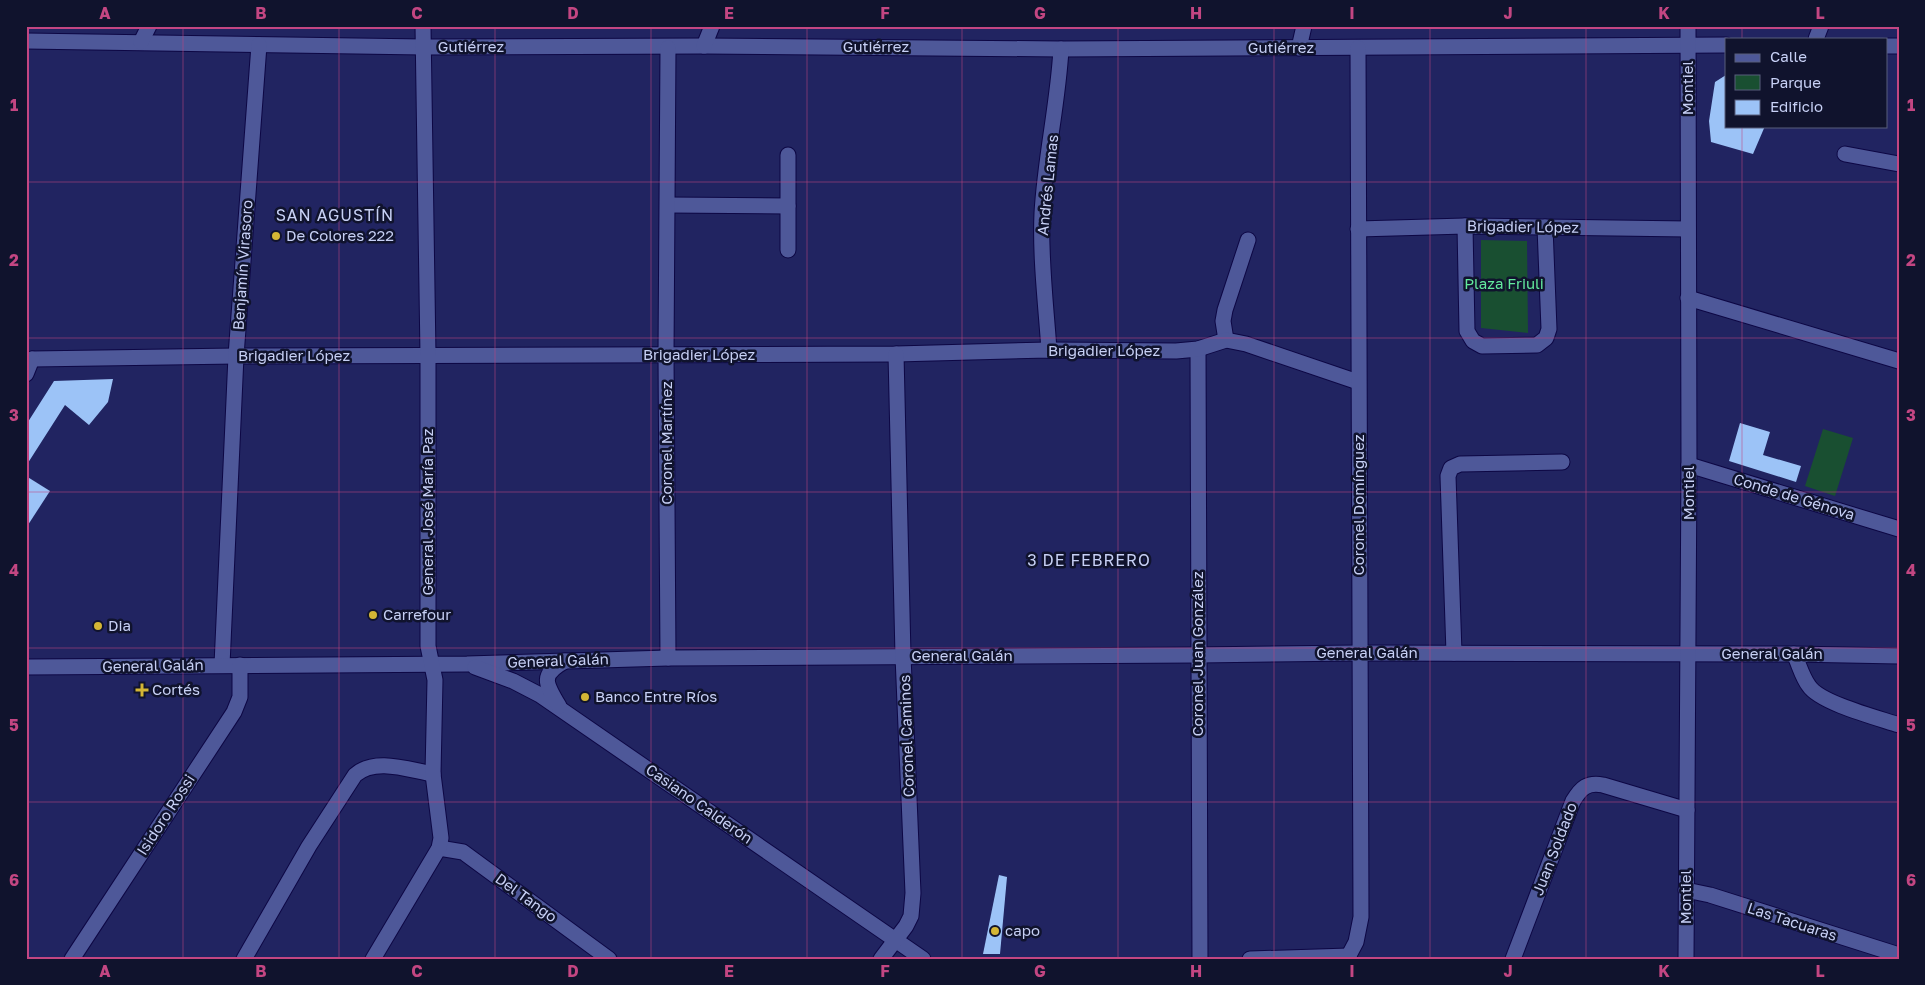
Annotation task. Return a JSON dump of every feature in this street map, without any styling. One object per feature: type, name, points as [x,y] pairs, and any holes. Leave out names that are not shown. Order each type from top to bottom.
[{"type":"street","points":[[141,42],[149,26]]},
{"type":"street","name":"General José María Paz","points":[[424,26],[428,356],[428,646],[435,680],[433,774],[441,838],[439,848]]},
{"type":"street","points":[[704,46],[712,26]]},
{"type":"street","points":[[1299,48],[1304,26]]},
{"type":"street","name":"Montiel","points":[[1686,959],[1689,465],[1688,26]]},
{"type":"street","points":[[1816,38],[1821,26]]},
{"type":"street","name":"Gutiérrez","points":[[26,42],[141,42],[259,46],[668,48],[704,46],[1061,49],[1725,45]]},
{"type":"street","name":"Benjamín Virasoro","points":[[222,665],[236,356],[259,46]]},
{"type":"street","name":"Coronel Martínez","points":[[668,48],[666,354],[668,658]]},
{"type":"street","name":"Coronel Domínguez","points":[[1348,957],[1358,936],[1361,916],[1358,48]]},
{"type":"street","name":"Andrés Lamas","points":[[1049,350],[1041,232],[1061,49]]},
{"type":"street","points":[[1845,154],[1899,164]]},
{"type":"street","points":[[788,155],[788,250]]},
{"type":"street","points":[[668,205],[788,206]]},
{"type":"street","points":[[1465,226],[1467,332],[1473,341],[1482,346],[1537,345],[1546,338],[1549,329],[1545,227]]},
{"type":"street","name":"Brigadier López","points":[[1358,229],[1465,226],[1688,229]]},
{"type":"street","points":[[1248,240],[1225,310],[1223,321],[1226,340],[1246,344],[1358,382]]},
{"type":"street","points":[[1688,298],[1899,361]]},
{"type":"street","name":"Brigadier López","points":[[29,354],[428,356],[896,354],[1049,350],[1176,351],[1198,349],[1226,340]]},
{"type":"street","name":"Coronel Juan González","points":[[1198,349],[1200,959]]},
{"type":"street","points":[[26,374],[29,354]]},
{"type":"street","name":"Coronel Caminos","points":[[881,959],[894,939],[906,926],[911,916],[913,893],[903,656],[896,354]]},
{"type":"street","points":[[1454,653],[1448,476],[1451,468],[1460,464],[1562,462]]},
{"type":"street","name":"Conde de Génova","points":[[1689,465],[1899,529]]},
{"type":"street","name":"General Galán","points":[[26,667],[467,664],[668,658],[1359,653],[1899,656]]},
{"type":"street","points":[[1794,654],[1809,686],[1816,694],[1899,725]]},
{"type":"street","points":[[560,709],[550,692],[546,679],[549,672],[567,660]]},
{"type":"street","name":"Casiano Calderón","points":[[467,664],[513,680],[540,695],[923,959]]},
{"type":"street","name":"Isidoro Rossi","points":[[72,959],[234,712],[240,697],[240,665]]},
{"type":"street","points":[[244,959],[309,846],[355,776],[362,770],[373,766],[385,766],[433,774]]},
{"type":"street","name":"Juan Soldado","points":[[1513,959],[1573,801],[1580,790],[1586,785],[1595,784],[1686,810]]},
{"type":"street","points":[[373,959],[439,848]]},
{"type":"street","name":"Del Tango","points":[[439,848],[463,852],[610,959]]},
{"type":"street","name":"Las Tacuaras","points":[[1686,890],[1710,895],[1899,955]]},
{"type":"street","points":[[1250,959],[1348,957]]},
{"type":"green space","name":"Plaza Friuli","points":[[1481,240],[1527,241],[1528,333],[1481,328]]},
{"type":"green space","points":[[1823,429],[1853,438],[1835,496],[1805,486]]},
{"type":"building","points":[[1725,76],[1725,128],[1764,128],[1753,154],[1711,142],[1709,121],[1715,82]]},
{"type":"building","points":[[113,379],[108,402],[89,425],[65,405],[26,466],[26,425],[54,381]]},
{"type":"building","points":[[1740,423],[1770,432],[1763,455],[1801,466],[1796,482],[1729,461]]},
{"type":"building","points":[[26,476],[50,491],[26,528]]},
{"type":"building","name":"capo","points":[[999,875],[1007,877],[1000,954],[983,954]]},
{"type":"place","name":"De Colores 222","points":[[276,236]]},
{"type":"place","name":"Carrefour","points":[[373,615]]},
{"type":"place","name":"Dia","points":[[98,626]]},
{"type":"place","name":"Cortés","points":[[142,690]]},
{"type":"place","name":"Banco Entre Ríos","points":[[585,697]]},
{"type":"place","name":"capo","points":[[995,931]]},
{"type":"district","name":"SAN AGUSTÍN","points":[[335,215]]},
{"type":"district","name":"3 DE FEBRERO","points":[[1089,560]]}]
